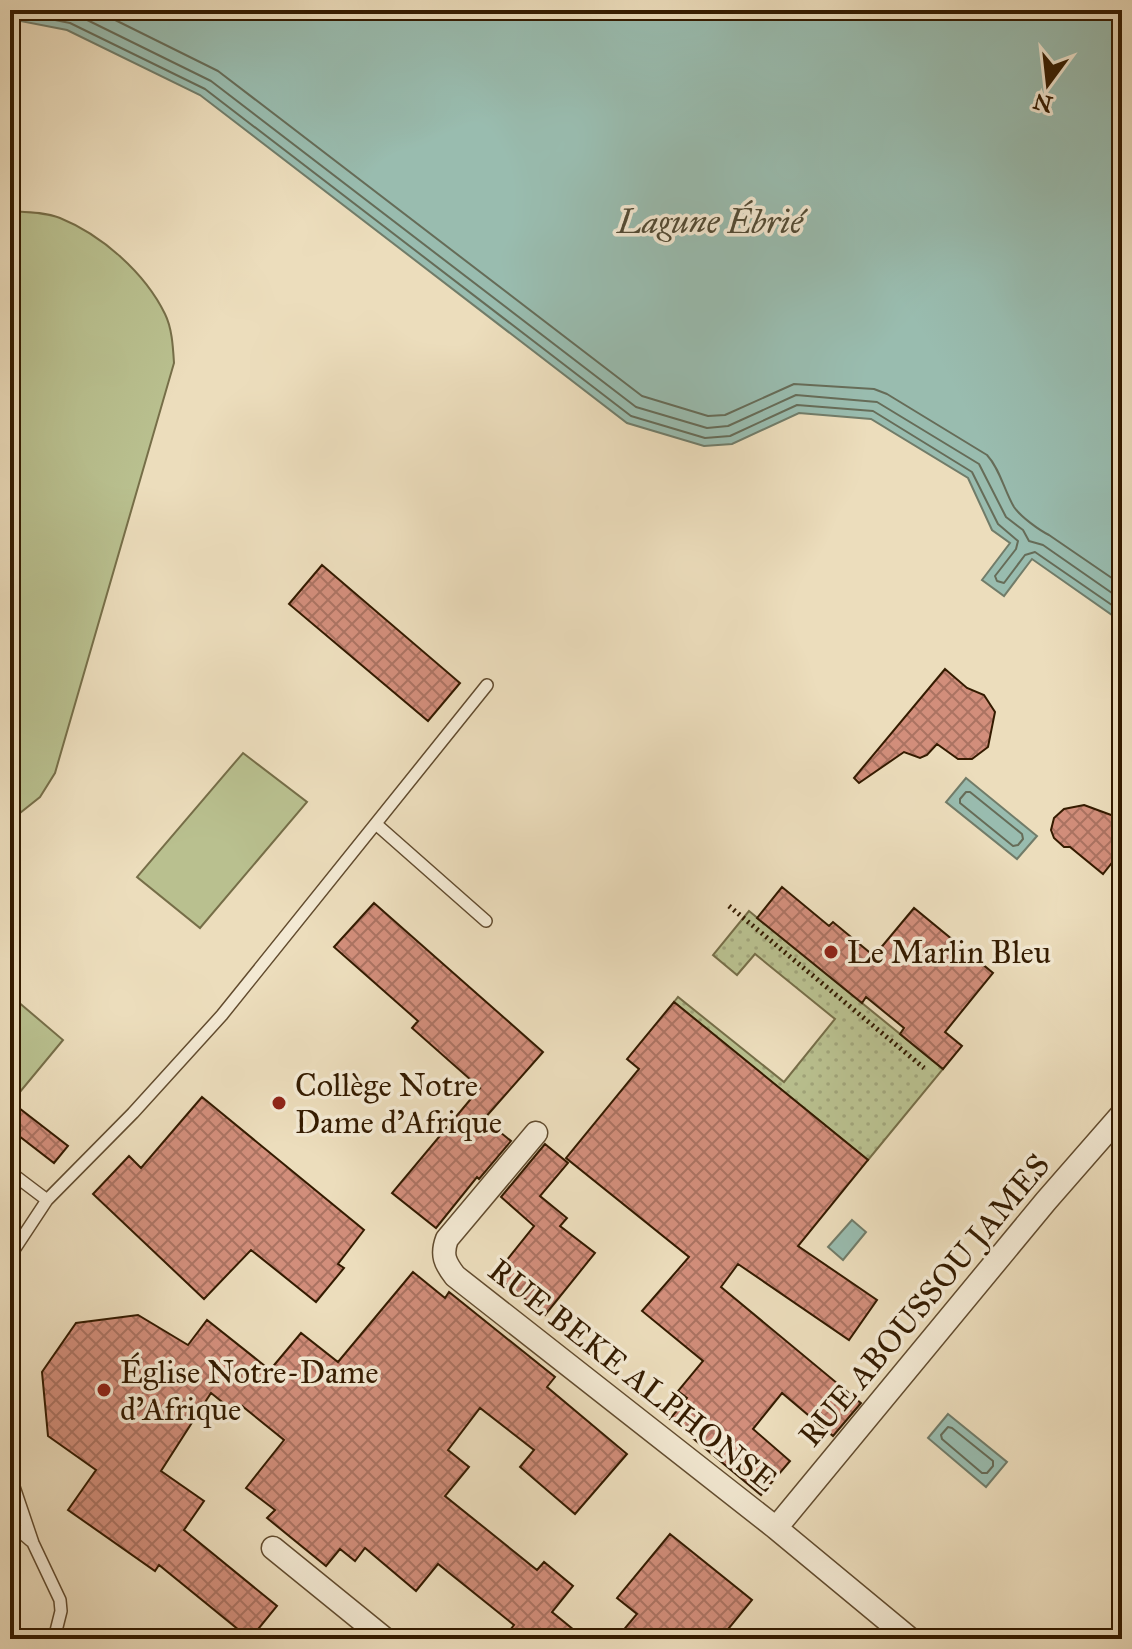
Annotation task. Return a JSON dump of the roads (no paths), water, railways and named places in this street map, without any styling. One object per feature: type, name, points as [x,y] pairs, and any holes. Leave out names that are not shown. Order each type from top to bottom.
[{"type":"street","name":"RUE ABOUSSOU JAMES","points":[[776,1528],[1046,1201],[1122,1114]]},
{"type":"street","name":"RUE BEKE ALPHONSE","points":[[536,1133],[447,1239],[443,1255],[445,1263],[455,1276],[776,1528],[910,1639]]},
{"type":"street","points":[[273,1548],[385,1639]]},
{"type":"street","points":[[1118,1639],[1122,1634]]},
{"type":"lane","points":[[10,1256],[47,1200],[133,1113],[222,1015],[487,685]]},
{"type":"lane","points":[[376,824],[486,921]]},
{"type":"lane","points":[[10,1172],[47,1200]]},
{"type":"lane","points":[[10,1475],[33,1543],[60,1600],[61,1611],[54,1639]]},
{"type":"lane","points":[[10,1523],[33,1543]]},
{"type":"water","name":"Lagune Ébrié","points":[[10,10],[1122,10],[1122,622],[1032,559],[1004,596],[982,580],[1010,543],[992,530],[968,478],[871,419],[799,413],[732,444],[704,446],[627,423],[200,95],[67,30],[10,19]]},
{"type":"water","points":[[966,778],[1037,836],[1017,859],[946,802]]},
{"type":"water","points":[[852,1220],[866,1232],[843,1260],[828,1247]]},
{"type":"water","points":[[948,1414],[1007,1462],[986,1487],[928,1438]]},
{"type":"place","name":"Le Marlin Bleu","points":[[831,952]]},
{"type":"place","name":"Collège Notre Dame d'Afrique","points":[[279,1103]]},
{"type":"place","name":"Église Notre-Dame d'Afrique","points":[[104,1390]]}]
